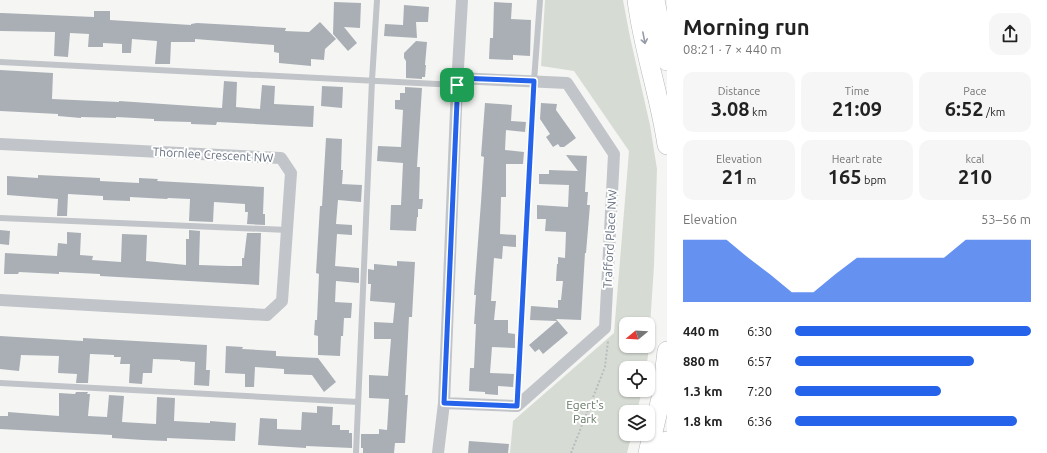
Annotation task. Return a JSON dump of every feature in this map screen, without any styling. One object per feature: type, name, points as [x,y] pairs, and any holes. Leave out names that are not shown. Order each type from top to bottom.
[{"type":"main road","points":[[638,0],[644,39],[667,145]]},
{"type":"main road","points":[[655,0],[667,61]]},
{"type":"main road","points":[[662,449],[662,394],[667,351]]},
{"type":"street","points":[[438,453],[444,403],[457,81],[462,0]]},
{"type":"street","name":"Trafford Place NW","points":[[457,81],[534,81],[568,83],[614,154],[605,328]]},
{"type":"street","name":"Thornlee Crescent NW","points":[[0,144],[281,158],[290,173],[282,301],[267,315],[0,300]]},
{"type":"street","points":[[444,403],[517,406],[605,328]]},
{"type":"lane","points":[[356,453],[372,80],[377,0]]},
{"type":"lane","points":[[517,406],[534,81],[540,0]]},
{"type":"lane","points":[[0,62],[372,80],[457,81]]},
{"type":"lane","points":[[0,218],[287,230]]},
{"type":"lane","points":[[0,383],[358,402]]},
{"type":"path","points":[[571,453],[605,367],[608,342],[605,328]]},
{"type":"green space","name":"Egert's Park","points":[[545,0],[623,0],[650,125],[657,169],[651,317],[619,317],[619,353],[648,353],[647,361],[619,361],[619,397],[640,397],[639,405],[619,405],[619,441],[630,441],[627,453],[510,453],[513,421],[614,333],[629,151],[574,71],[541,66]]},
{"type":"building","points":[[334,2],[361,3],[360,28],[344,27],[357,43],[348,51],[333,34]]},
{"type":"building","points":[[494,2],[512,3],[511,19],[531,20],[530,56],[513,55],[513,60],[489,59],[490,38],[493,38]]},
{"type":"building","points":[[404,5],[429,7],[428,22],[416,22],[417,38],[384,36],[385,24],[403,25]]},
{"type":"building","points":[[94,11],[110,11],[110,20],[191,25],[197,23],[286,28],[285,31],[309,32],[320,22],[336,39],[325,49],[324,60],[311,59],[311,66],[279,63],[279,53],[274,52],[274,45],[195,39],[195,42],[171,42],[170,64],[155,64],[157,41],[132,39],[131,53],[122,53],[122,44],[103,43],[103,47],[88,47],[89,34],[70,33],[68,57],[54,56],[55,32],[0,31],[0,13],[94,17]]},
{"type":"building","points":[[416,41],[427,42],[425,77],[422,77],[422,79],[406,78],[406,61],[404,58],[404,53]]},
{"type":"building","points":[[0,70],[53,73],[52,99],[119,101],[222,108],[224,81],[237,82],[236,107],[260,109],[262,85],[275,86],[274,104],[314,106],[313,127],[217,122],[216,125],[191,124],[191,122],[154,121],[154,119],[116,117],[81,118],[58,116],[58,114],[0,111]]},
{"type":"building","points":[[322,86],[343,87],[342,108],[321,106]]},
{"type":"building","points":[[405,87],[422,88],[417,167],[420,167],[419,199],[423,199],[422,209],[418,209],[416,231],[390,230],[391,205],[401,205],[403,163],[377,161],[378,146],[401,147],[403,110],[395,109],[395,100],[400,100],[400,93],[405,93]]},
{"type":"building","points":[[485,103],[512,105],[511,121],[526,122],[525,132],[506,130],[505,150],[524,152],[523,164],[506,164],[506,197],[501,197],[500,234],[516,235],[516,247],[503,246],[502,259],[494,258],[491,301],[496,301],[494,320],[508,320],[508,333],[515,334],[515,348],[492,347],[490,373],[514,374],[513,387],[498,386],[498,395],[469,391],[470,368],[474,368],[476,324],[474,324],[476,295],[474,295],[484,157],[481,156]]},
{"type":"building","points":[[541,103],[557,104],[556,110],[576,138],[564,147],[560,147],[558,144],[553,147],[546,137],[550,134],[540,119]]},
{"type":"building","points":[[326,138],[342,139],[342,184],[362,185],[361,202],[338,200],[336,224],[352,225],[352,235],[337,234],[335,266],[359,268],[359,283],[336,281],[335,302],[352,303],[351,318],[344,318],[340,356],[318,355],[318,336],[314,335],[315,320],[317,320],[319,274],[316,273]]},
{"type":"building","points":[[566,155],[587,156],[585,192],[588,192],[587,205],[590,205],[585,253],[581,320],[556,319],[568,333],[543,354],[539,349],[535,352],[529,345],[557,321],[530,320],[531,306],[558,308],[558,300],[561,300],[563,281],[556,281],[557,264],[558,257],[565,258],[566,232],[545,231],[546,219],[537,219],[537,205],[568,207],[569,185],[539,184],[539,174],[549,174],[549,170],[578,171]]},
{"type":"building","points":[[38,175],[100,178],[100,181],[139,183],[139,178],[158,179],[157,181],[264,187],[263,214],[265,214],[265,225],[247,224],[248,212],[245,212],[245,204],[214,202],[213,222],[189,221],[190,199],[130,197],[130,201],[103,200],[103,196],[68,194],[67,216],[57,216],[58,199],[7,195],[7,176],[38,178]]},
{"type":"building","points":[[0,230],[10,231],[9,245],[0,244]]},
{"type":"building","points":[[189,230],[200,231],[199,265],[242,266],[247,233],[261,233],[259,285],[100,276],[100,274],[59,272],[59,274],[19,272],[18,274],[4,274],[5,253],[57,256],[58,243],[67,244],[67,232],[81,233],[80,255],[93,256],[92,260],[121,262],[122,234],[147,235],[146,261],[186,265],[186,239],[189,239]]},
{"type":"building","points":[[397,261],[415,262],[412,317],[409,317],[405,395],[408,395],[405,443],[395,443],[394,453],[363,453],[363,448],[361,448],[361,434],[379,434],[379,429],[387,430],[389,399],[369,398],[369,375],[388,376],[391,339],[374,339],[374,322],[393,323],[395,303],[370,301],[371,284],[368,284],[368,269],[374,270],[374,264],[397,266]]},
{"type":"building","points":[[0,336],[83,341],[83,338],[207,345],[206,370],[210,370],[209,386],[194,385],[195,362],[180,360],[153,359],[152,373],[143,373],[142,384],[129,383],[130,364],[120,364],[121,357],[114,357],[114,355],[90,354],[88,383],[76,383],[77,374],[58,373],[59,356],[21,355],[19,371],[0,369]]},
{"type":"building","points":[[226,346],[243,347],[242,349],[276,351],[276,356],[318,358],[336,382],[324,392],[312,375],[284,374],[284,369],[255,367],[254,387],[245,387],[245,374],[225,373]]},
{"type":"building","points":[[76,392],[88,392],[87,394],[90,394],[88,416],[107,417],[109,395],[124,396],[122,422],[156,424],[157,397],[175,398],[174,421],[236,423],[235,441],[167,438],[167,441],[143,440],[112,438],[112,435],[0,429],[0,416],[8,416],[8,412],[59,416],[59,393],[75,394]]},
{"type":"building","points":[[317,406],[333,407],[332,425],[340,425],[340,430],[349,430],[349,433],[352,433],[352,448],[306,446],[306,448],[258,445],[260,418],[277,419],[277,429],[301,430],[302,412],[317,413]]},
{"type":"building","points":[[469,441],[509,444],[508,453],[468,453]]},
{"type":"route","points":[[458,78],[534,81],[517,406],[444,403],[457,85],[458,78]]}]
